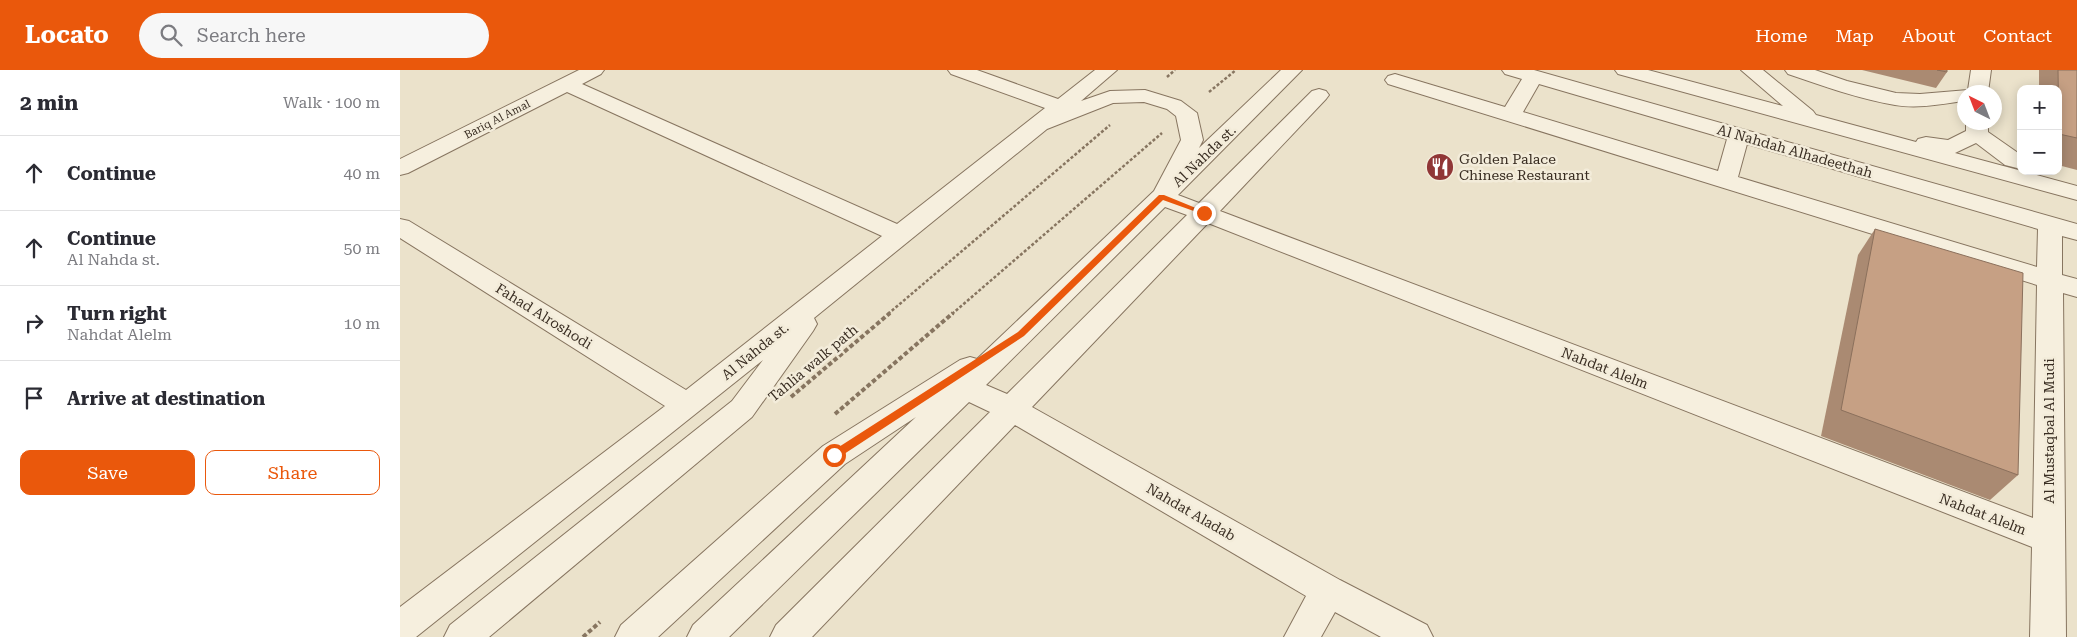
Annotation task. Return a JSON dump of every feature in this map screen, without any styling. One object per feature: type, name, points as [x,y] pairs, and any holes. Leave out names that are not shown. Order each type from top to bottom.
[{"type":"street","name":"Bariq Al Amal","points":[[400,168],[594,70]]},
{"type":"street","points":[[958,70],[1050,116],[1110,97],[1145,96],[1174,105],[1186,113],[1192,140],[1162,197]]},
{"type":"street","name":"Al Nahda st.","points":[[400,628],[687,405],[1107,70]]},
{"type":"street","name":"Al Nahda st.","points":[[705,637],[966,388],[1292,70]]},
{"type":"street","name":"Al Nahdah Alhadeethah","points":[[1512,70],[2063,228]]},
{"type":"street","points":[[1625,70],[2077,193]]},
{"type":"street","points":[[1751,70],[1813,121]]},
{"type":"street","points":[[1795,70],[1842,78],[1896,100],[1920,100],[1957,96]]},
{"type":"street","points":[[1979,85],[1981,70]]},
{"type":"street","points":[[1511,115],[1534,76]]},
{"type":"street","points":[[1394,80],[2063,284]]},
{"type":"street","points":[[566,84],[900,235]]},
{"type":"street","points":[[788,637],[1320,95]]},
{"type":"street","points":[[1875,138],[1950,147],[1974,130]]},
{"type":"street","points":[[1979,130],[2013,160],[2017,161]]},
{"type":"street","points":[[1726,181],[1739,135]]},
{"type":"street","points":[[2062,174],[2077,178]]},
{"type":"street","name":"Nahdat Alelm","points":[[1162,197],[2049,539]]},
{"type":"street","name":"Fahad Alroshodi","points":[[400,227],[687,405]]},
{"type":"street","name":"Al Mustaqbal Al Mudi","points":[[2048,637],[2049,539],[2063,284],[2063,228]]},
{"type":"street","points":[[462,637],[742,409],[826,294]]},
{"type":"street","points":[[633,637],[834,455],[1021,334]]},
{"type":"street","name":"Nahdat Aladab","points":[[966,388],[1012,409],[1328,590],[1415,637]]},
{"type":"street","points":[[1302,637],[1328,590]]},
{"type":"path","points":[[1166,77],[1175,70]]},
{"type":"path","points":[[1210,92],[1236,70]]},
{"type":"path","name":"Tahlia walk path","points":[[788,399],[1117,119]]},
{"type":"path","points":[[834,415],[1166,129]]},
{"type":"path","points":[[583,637],[605,617]]},
{"type":"building","points":[[2058,70],[2077,70],[2077,138],[2062,135],[2062,85],[2058,85]]},
{"type":"building","points":[[1875,229],[2023,273],[2018,475],[1841,410]]},
{"type":"place","name":"Golden Palace Chinese Restaurant","points":[[1440,167]]},
{"type":"route","points":[[834,455],[1021,334],[1162,197],[1204,213]]}]
